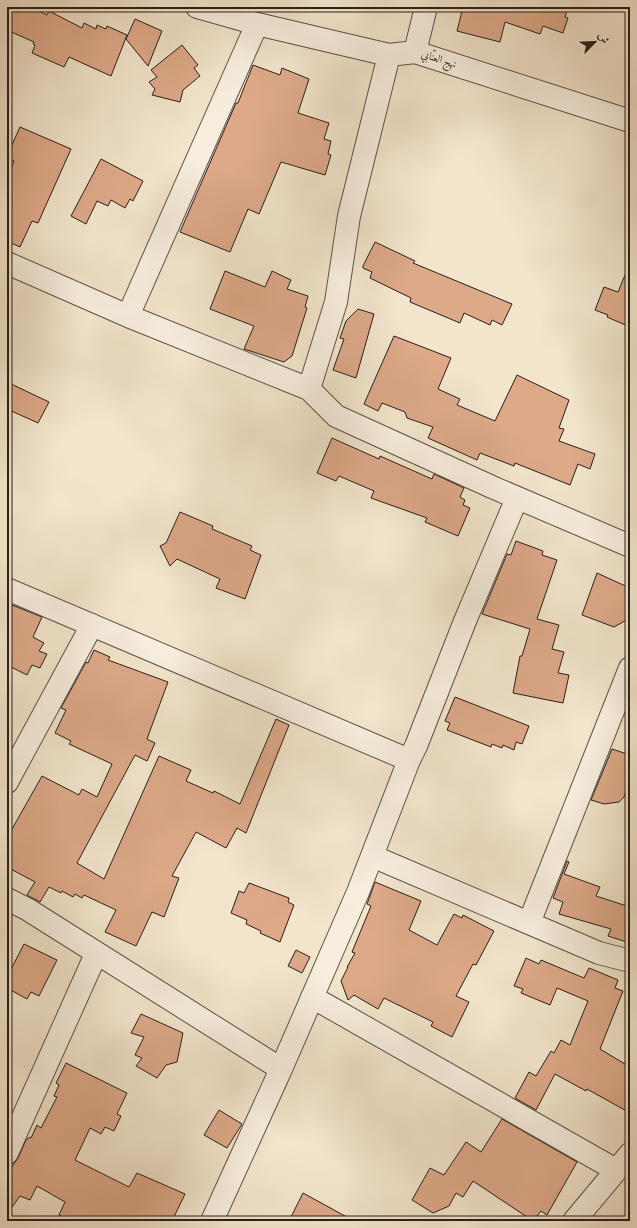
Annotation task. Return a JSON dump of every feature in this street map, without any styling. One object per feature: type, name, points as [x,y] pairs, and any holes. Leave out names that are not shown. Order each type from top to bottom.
[{"type":"street","name":"نهج العنّابي","points":[[197,7],[257,24],[389,55],[415,52],[630,121]]},
{"type":"street","points":[[415,52],[426,7]]},
{"type":"street","points":[[128,316],[257,24]]},
{"type":"street","points":[[309,389],[336,302],[349,216],[389,55]]},
{"type":"street","points":[[7,264],[128,316],[309,389],[336,416],[517,498],[630,546]]},
{"type":"street","points":[[212,1221],[281,1069],[358,892],[465,621],[517,498]]},
{"type":"street","points":[[7,589],[409,760]]},
{"type":"street","points":[[7,782],[92,625]]},
{"type":"street","points":[[529,922],[630,668]]},
{"type":"street","points":[[372,856],[599,952],[630,961]]},
{"type":"street","points":[[7,899],[27,909],[96,954],[281,1069]]},
{"type":"street","points":[[7,1153],[96,954]]},
{"type":"street","points":[[312,997],[616,1170]]},
{"type":"street","points":[[574,1221],[630,1154]]},
{"type":"building","points":[[7,7],[31,7],[47,15],[49,11],[82,28],[84,23],[96,29],[97,25],[106,29],[107,26],[127,35],[111,76],[69,57],[64,67],[32,53],[35,45],[33,44],[34,42],[7,30]]},
{"type":"building","points":[[463,7],[568,7],[565,17],[568,18],[563,33],[543,26],[540,34],[505,22],[500,42],[457,31]]},
{"type":"building","points":[[135,19],[162,31],[148,66],[126,39]]},
{"type":"building","points":[[182,45],[198,65],[194,68],[200,76],[183,90],[180,102],[152,95],[155,89],[149,82],[157,77],[151,70]]},
{"type":"building","points":[[253,65],[280,75],[282,68],[309,79],[298,113],[329,123],[324,139],[331,141],[328,154],[331,155],[325,175],[281,162],[259,214],[248,209],[230,252],[180,232],[236,103],[238,103]]},
{"type":"building","points":[[20,127],[71,149],[38,223],[32,221],[20,247],[7,241],[7,179],[14,161],[7,158],[7,156]]},
{"type":"building","points":[[101,159],[143,181],[133,201],[130,199],[125,208],[111,200],[108,206],[97,201],[86,224],[71,216]]},
{"type":"building","points":[[375,242],[415,261],[413,263],[512,304],[502,325],[492,320],[490,325],[464,313],[460,323],[410,302],[411,298],[370,278],[372,272],[363,268],[363,266]]},
{"type":"building","points":[[630,263],[630,327],[595,310],[604,287],[618,292]]},
{"type":"building","points":[[225,271],[265,287],[272,271],[291,280],[287,289],[308,296],[305,307],[307,308],[292,356],[284,362],[244,349],[254,326],[210,309]]},
{"type":"building","points":[[358,309],[374,314],[356,378],[333,370],[344,339],[340,338],[346,321]]},
{"type":"building","points":[[394,336],[451,358],[438,389],[460,399],[457,405],[495,421],[517,375],[569,400],[559,428],[564,429],[559,441],[595,454],[590,469],[578,464],[570,485],[515,463],[514,466],[480,453],[477,460],[428,438],[433,427],[407,418],[405,412],[382,403],[378,411],[364,404]]},
{"type":"building","points":[[7,382],[49,402],[38,423],[7,409]]},
{"type":"building","points":[[332,438],[379,459],[380,456],[432,479],[434,474],[464,488],[460,497],[465,500],[463,505],[470,508],[458,536],[425,522],[427,518],[371,498],[374,491],[339,476],[336,481],[317,473]]},
{"type":"building","points":[[180,512],[213,526],[212,529],[252,546],[250,550],[261,555],[245,599],[216,588],[220,579],[177,559],[170,566],[160,546],[166,543]]},
{"type":"building","points":[[516,541],[543,551],[542,555],[557,560],[537,619],[559,625],[552,649],[564,652],[558,673],[569,675],[563,703],[513,693],[520,656],[522,656],[530,629],[482,614],[507,554],[511,555]]},
{"type":"building","points":[[597,573],[630,588],[630,618],[614,627],[582,615]]},
{"type":"building","points":[[7,603],[42,617],[33,637],[44,643],[39,651],[47,654],[40,668],[32,665],[27,675],[7,665]]},
{"type":"building","points":[[94,650],[110,657],[108,660],[168,682],[147,739],[155,743],[147,761],[135,755],[77,863],[104,879],[159,756],[191,770],[186,781],[213,793],[214,791],[240,804],[276,719],[289,725],[246,833],[237,828],[226,848],[196,832],[172,876],[179,878],[164,917],[152,912],[136,946],[105,932],[116,910],[84,895],[82,898],[75,894],[73,897],[62,891],[61,893],[49,887],[40,902],[27,895],[35,882],[7,867],[7,838],[42,776],[79,795],[82,789],[97,797],[112,764],[69,744],[71,741],[55,733],[66,710],[61,708],[86,662],[88,663]]},
{"type":"building","points":[[455,697],[529,726],[522,744],[516,742],[514,750],[503,745],[502,748],[492,744],[491,747],[447,730],[450,723],[445,721]]},
{"type":"building","points":[[612,749],[630,755],[630,780],[624,797],[619,802],[604,804],[591,800]]},
{"type":"building","points":[[567,861],[569,862],[564,874],[600,887],[596,896],[630,907],[630,943],[608,936],[611,929],[559,914],[563,902],[553,898]]},
{"type":"building","points":[[375,882],[421,901],[409,930],[437,945],[454,914],[462,918],[463,915],[494,931],[476,965],[473,964],[456,996],[469,1002],[452,1037],[431,1026],[433,1022],[384,998],[378,1009],[354,995],[348,1000],[341,981],[355,953],[352,952],[371,906],[367,904]]},
{"type":"building","points":[[249,883],[289,898],[288,902],[294,905],[280,942],[260,933],[261,931],[246,924],[247,920],[231,913],[239,891],[244,893]]},
{"type":"building","points":[[24,944],[57,960],[39,996],[31,992],[27,999],[7,988],[7,977]]},
{"type":"building","points":[[296,950],[310,957],[302,973],[288,966]]},
{"type":"building","points":[[526,958],[539,964],[541,960],[584,978],[589,968],[618,980],[615,988],[623,991],[600,1049],[630,1067],[630,1113],[587,1089],[586,1091],[555,1074],[536,1110],[515,1098],[529,1072],[536,1076],[551,1051],[554,1053],[561,1040],[570,1045],[588,1001],[557,988],[550,1005],[521,993],[523,989],[514,986]]},
{"type":"building","points":[[141,1014],[183,1033],[177,1062],[166,1065],[157,1078],[136,1066],[142,1058],[135,1055],[144,1037],[131,1033]]},
{"type":"building","points":[[66,1063],[127,1093],[117,1114],[121,1116],[114,1131],[105,1127],[101,1134],[90,1128],[75,1160],[129,1187],[137,1173],[185,1194],[172,1221],[71,1221],[59,1215],[65,1202],[37,1186],[30,1200],[20,1196],[7,1214],[7,1180],[11,1168],[18,1158],[26,1140],[30,1137],[31,1138],[37,1125],[41,1128],[57,1097],[54,1096],[59,1085],[56,1083]]},
{"type":"building","points":[[219,1110],[242,1124],[227,1148],[204,1135]]},
{"type":"building","points":[[502,1119],[577,1162],[547,1215],[541,1211],[533,1221],[473,1181],[463,1197],[456,1193],[449,1206],[433,1213],[412,1200],[430,1168],[444,1175],[466,1142],[481,1152]]},
{"type":"building","points":[[303,1193],[354,1221],[289,1221]]}]
